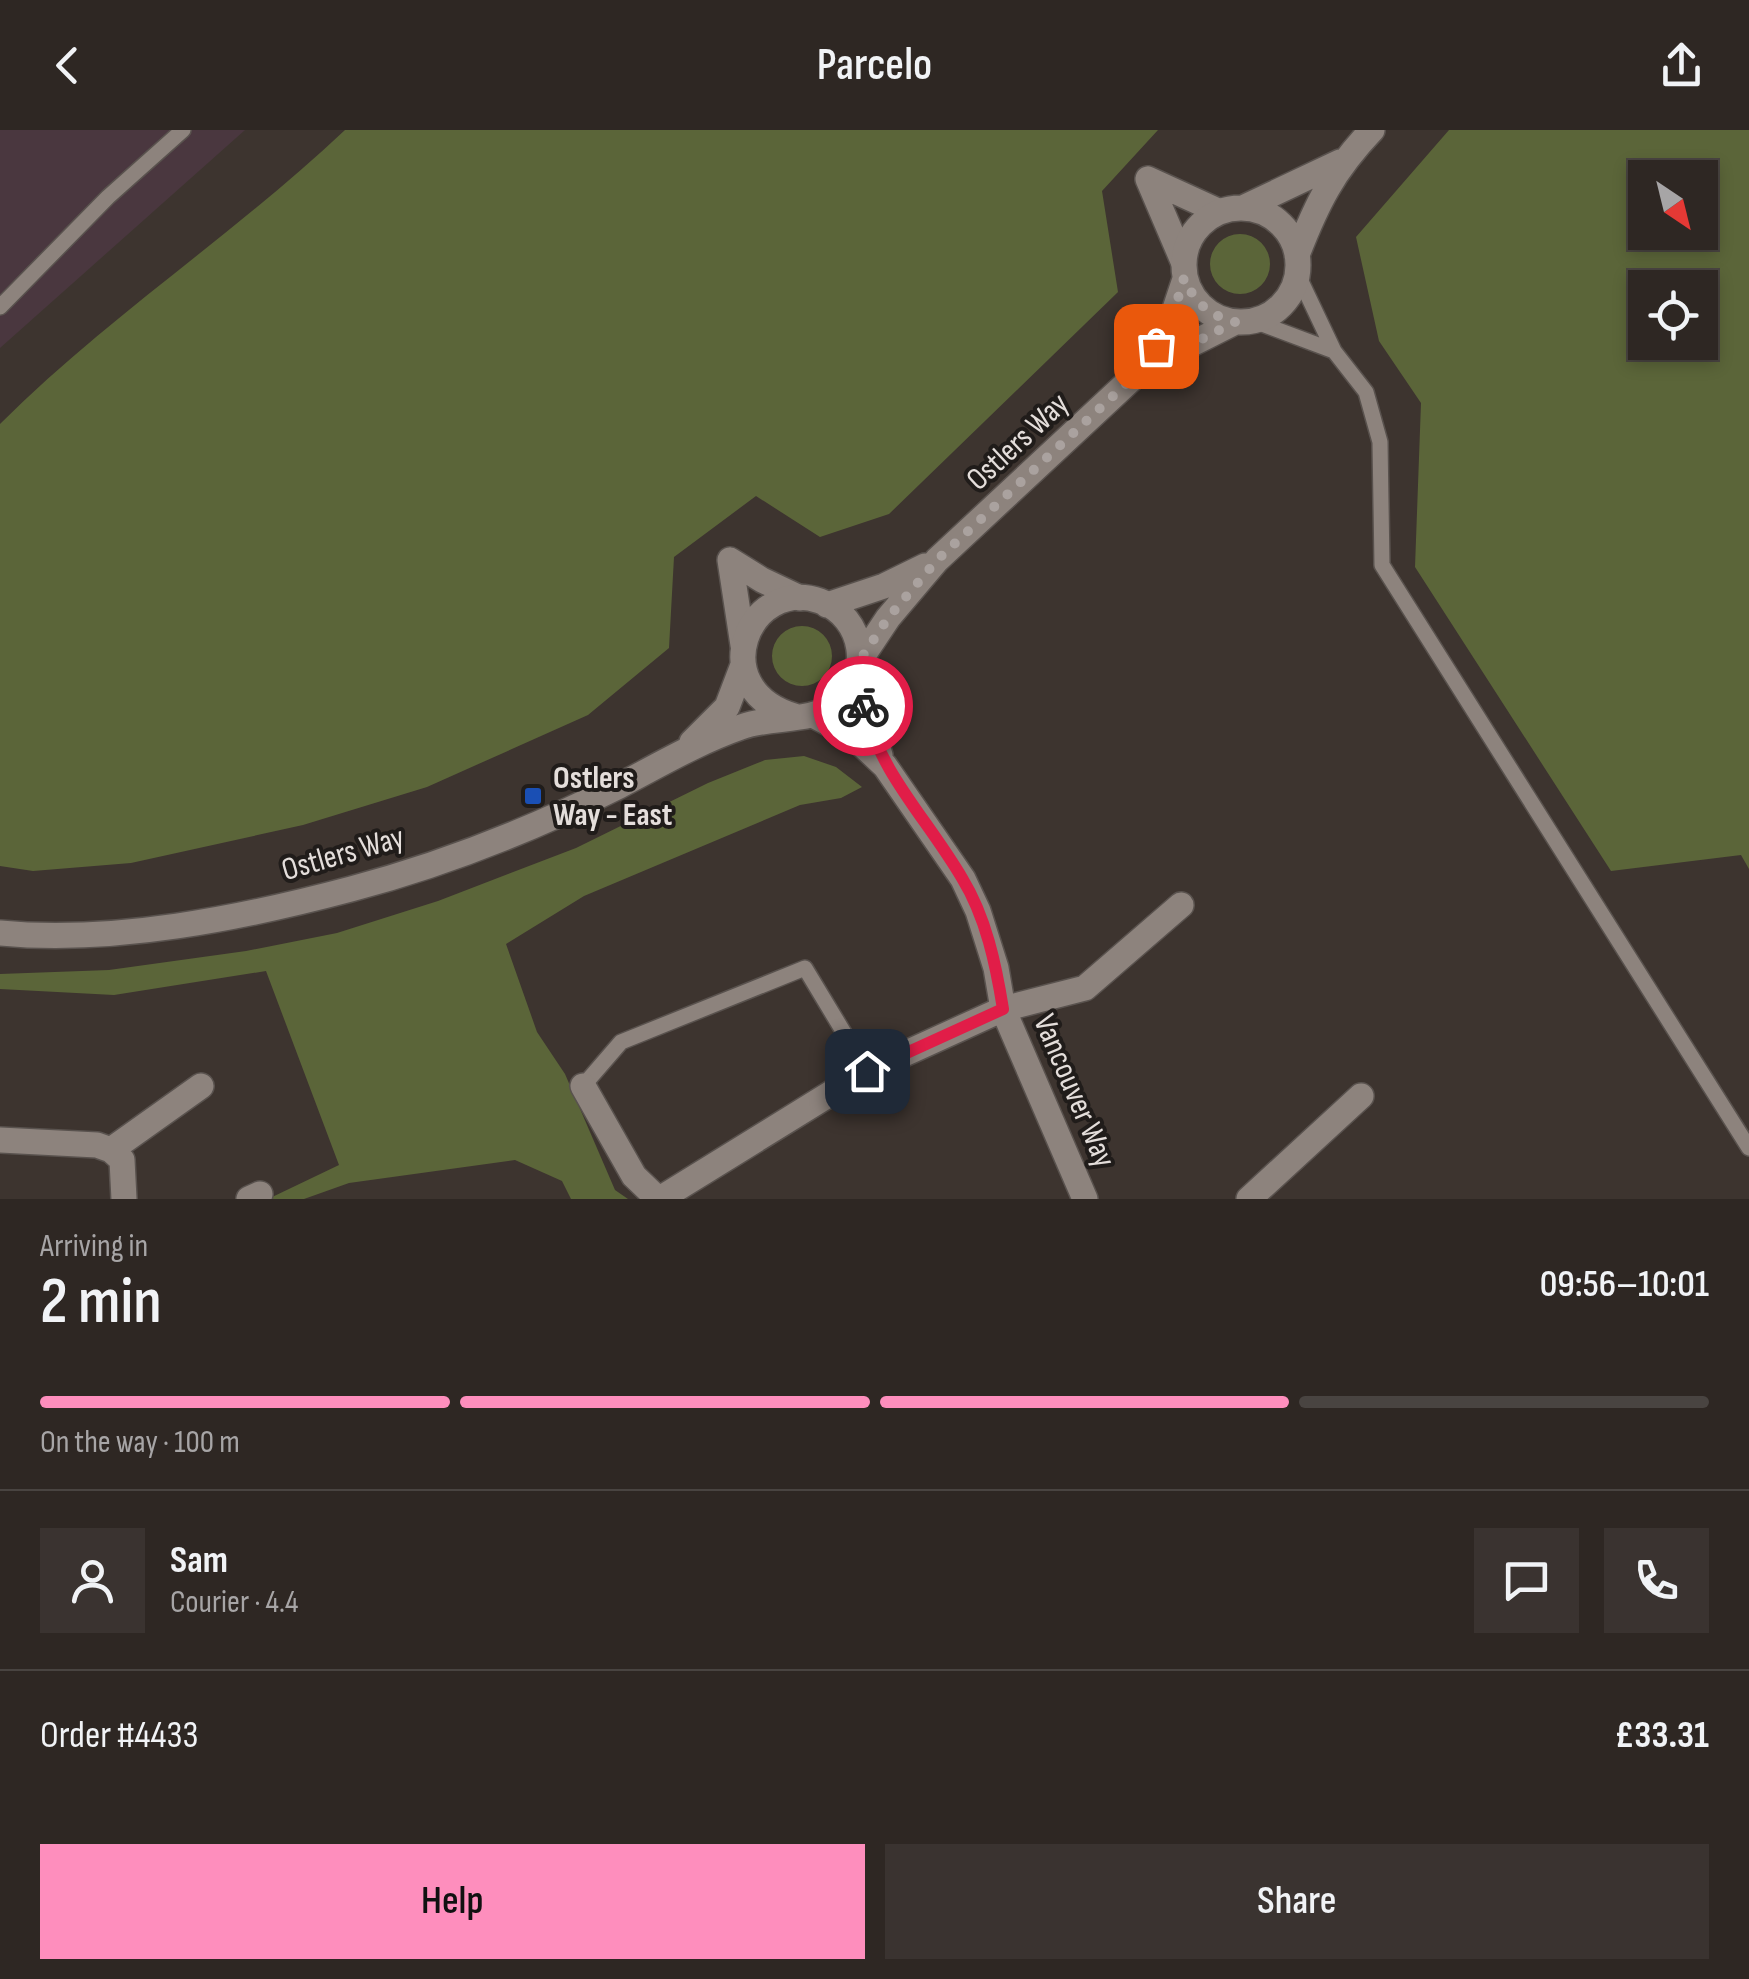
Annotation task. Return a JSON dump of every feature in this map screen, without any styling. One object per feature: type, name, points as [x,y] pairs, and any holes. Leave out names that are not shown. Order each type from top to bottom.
[{"type":"street","name":"Ostlers Way","points":[[1141,370],[1282,304],[1315,210],[1342,162],[1372,130]]},
{"type":"street","name":"Ostlers Way","points":[[0,933],[82,936],[179,924],[263,910],[354,888],[536,824],[744,726],[832,708],[846,696],[888,618],[937,560],[1141,370],[1171,322],[1194,231],[1218,211],[1245,207],[1342,162]]},
{"type":"street","points":[[1218,211],[1148,179],[1192,295],[1218,318],[1244,321]]},
{"type":"street","points":[[1245,207],[1280,222],[1291,237],[1297,265]]},
{"type":"street","points":[[730,560],[800,598],[827,605],[850,623],[858,641],[858,669],[868,725],[885,766],[854,736],[804,715],[775,710],[748,684],[730,560]]},
{"type":"street","name":"Ostlers Way","points":[[827,605],[884,586],[937,560]]},
{"type":"street","name":"Ostlers Way","points":[[682,752],[727,707],[750,626],[780,602],[800,598]]},
{"type":"street","name":"Vancouver Way","points":[[885,766],[963,879],[978,910],[996,968],[1003,1009],[1085,1199]]},
{"type":"street","name":"Vancouver Way","points":[[1003,1009],[1085,988],[1182,905]]},
{"type":"street","points":[[583,1086],[634,1176],[659,1199],[867,1071],[1003,1009]]},
{"type":"street","points":[[111,1150],[200,1086]]},
{"type":"street","points":[[1249,1199],[1361,1096]]},
{"type":"street","points":[[0,1140],[97,1145],[111,1150],[122,1160],[124,1199]]},
{"type":"lane","points":[[0,307],[108,198],[183,130]]},
{"type":"lane","points":[[1297,265],[1334,351],[1366,392],[1380,442],[1382,565],[1749,1148]]},
{"type":"lane","points":[[1244,321],[1334,351]]},
{"type":"lane","points":[[583,1086],[621,1042],[805,968],[867,1071]]},
{"type":"shaded area","points":[[0,130],[245,130],[0,348]]},
{"type":"green space","points":[[345,130],[1158,130],[1102,191],[1118,292],[889,514],[820,537],[756,496],[674,557],[669,648],[588,715],[427,787],[303,825],[131,863],[33,871],[0,866],[0,424],[84,348],[260,205]]},
{"type":"green space","points":[[1449,130],[1749,130],[1749,869],[1741,855],[1611,871],[1415,567],[1421,403],[1379,341],[1356,237]]},
{"type":"green space","points":[[1240,234],[1261,243],[1270,264],[1261,285],[1240,294],[1219,285],[1210,264],[1219,243]]},
{"type":"green space","points":[[802,626],[823,635],[832,656],[823,677],[802,686],[781,677],[772,656],[781,635]]},
{"type":"green space","points":[[804,756],[836,767],[862,787],[841,798],[800,805],[584,896],[506,944],[537,1032],[565,1074],[615,1190],[628,1199],[571,1199],[562,1181],[515,1160],[349,1183],[304,1199],[268,1199],[339,1165],[266,971],[114,995],[0,989],[0,974],[109,970],[246,951],[337,933],[438,901],[576,848],[708,783],[765,760]]},
{"type":"way so far","points":[[863,706],[856,679],[860,660],[888,618],[937,560],[1141,370],[1235,322],[1218,318],[1203,308],[1184,278],[1171,322],[1156,346]]},
{"type":"place","name":"Ostlers Way - East","points":[[533,796]]},
{"type":"route","points":[[863,706],[885,766],[963,879],[978,910],[996,968],[1003,1009],[867,1071]]}]
